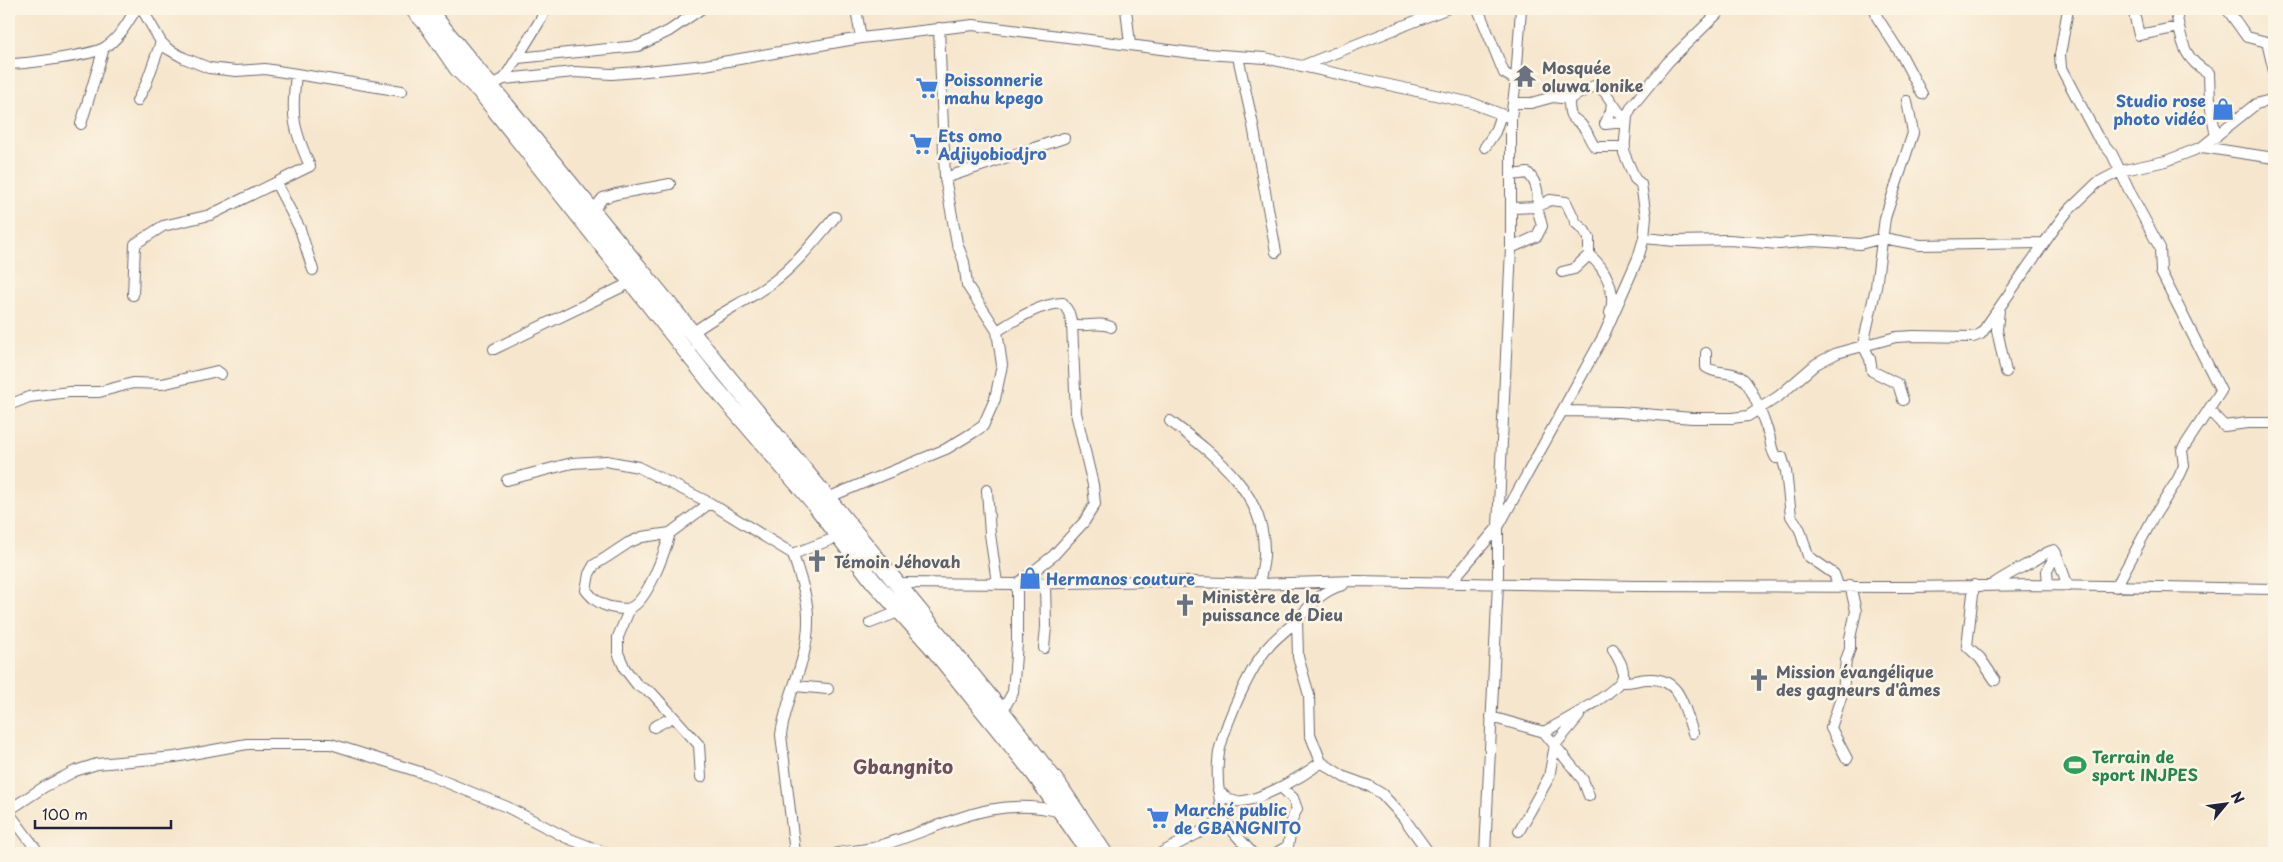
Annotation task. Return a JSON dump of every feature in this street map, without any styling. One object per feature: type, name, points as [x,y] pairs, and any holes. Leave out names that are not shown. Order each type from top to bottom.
[{"type":"main road","points":[[413,9],[426,23],[457,68],[480,91],[712,384],[814,503],[873,581],[909,598],[1090,853]]},
{"type":"main road","points":[[427,9],[498,82],[538,145],[1002,712],[1060,787],[1104,853]]},
{"type":"street","points":[[81,124],[104,48],[124,29],[136,9]]},
{"type":"street","points":[[142,9],[161,42],[184,58],[209,68],[236,71],[265,69],[402,91]]},
{"type":"street","points":[[498,82],[518,58],[545,9]]},
{"type":"street","points":[[518,58],[638,46],[669,31],[701,9]]},
{"type":"street","points":[[856,9],[861,38]]},
{"type":"street","points":[[1126,9],[1130,44]]},
{"type":"street","points":[[1302,66],[1446,9]]},
{"type":"street","points":[[1478,9],[1504,73],[1516,80]]},
{"type":"street","points":[[1485,853],[1511,248],[1511,118],[1514,103],[1521,9]]},
{"type":"street","points":[[1451,582],[1498,527],[1604,335],[1630,277],[1644,238],[1646,217],[1641,184],[1635,179],[1624,153],[1626,122],[1632,106],[1668,62],[1722,9]]},
{"type":"street","points":[[1875,9],[1877,17],[1902,56],[1922,94]]},
{"type":"street","points":[[2068,9],[2060,55],[2061,68],[2097,136],[2112,154],[2160,248],[2161,272],[2221,391],[2182,450],[2184,466],[2178,479],[2153,518],[2116,587]]},
{"type":"street","points":[[2133,9],[2138,35],[2179,27]]},
{"type":"street","points":[[2227,9],[2247,37],[2267,42],[2274,71]]},
{"type":"street","points":[[2176,13],[2187,54],[2195,66],[2209,73],[2210,103],[2216,137]]},
{"type":"street","points":[[498,82],[574,72],[620,73],[696,66],[861,38],[973,25],[1238,57],[1265,58],[1472,104],[1511,118]]},
{"type":"street","points":[[827,498],[946,449],[983,426],[995,399],[1002,365],[997,331],[968,285],[964,262],[957,242],[945,178],[939,28]]},
{"type":"street","points":[[137,101],[146,84],[161,42]]},
{"type":"street","points":[[9,64],[63,57],[104,48]]},
{"type":"street","points":[[1238,57],[1252,120],[1276,252]]},
{"type":"street","points":[[133,295],[135,244],[163,226],[210,215],[310,166],[294,126],[292,109],[296,75]]},
{"type":"street","points":[[1514,103],[1531,103],[1553,97],[1569,99],[1594,86],[1604,91],[1626,122]]},
{"type":"street","points":[[1569,99],[1570,113],[1573,120],[1585,130],[1588,140],[1595,147],[1624,147]]},
{"type":"street","points":[[1563,411],[1732,418],[1748,416],[1791,387],[1816,364],[1837,353],[1863,345],[1914,336],[1973,337],[1981,334],[2043,243],[2082,196],[2097,183],[2120,171],[2166,161],[2202,147],[2256,104],[2274,99]]},
{"type":"street","points":[[1903,400],[1898,384],[1872,372],[1870,360],[1863,345],[1876,287],[1887,209],[1913,133],[1907,101]]},
{"type":"street","points":[[1612,102],[1611,111],[1604,124],[1626,122]]},
{"type":"street","points":[[1485,147],[1494,132],[1501,114]]},
{"type":"street","points":[[945,178],[1064,138]]},
{"type":"street","points":[[2202,147],[2274,158]]},
{"type":"street","points":[[1511,175],[1528,173],[1534,180],[1539,196],[1537,207],[1542,226],[1537,236],[1511,248]]},
{"type":"street","points":[[276,183],[300,229],[313,270]]},
{"type":"street","points":[[592,211],[602,198],[670,184]]},
{"type":"street","points":[[1511,208],[1537,207],[1550,200],[1566,202],[1576,223],[1589,238],[1590,255],[1597,261],[1610,285],[1613,295],[1604,335]]},
{"type":"street","points":[[692,334],[713,318],[792,267],[835,217]]},
{"type":"street","points":[[1644,238],[1700,242],[1729,240],[1780,244],[1813,241],[1860,244],[1883,238],[1920,245],[2043,243]]},
{"type":"street","points":[[1562,272],[1574,269],[1590,255]]},
{"type":"street","points":[[1613,295],[1630,277]]},
{"type":"street","points":[[494,348],[632,282]]},
{"type":"street","points":[[997,331],[1029,312],[1055,303],[1066,305],[1072,324],[1076,413],[1080,437],[1093,485],[1095,504],[1084,522],[1053,556],[1017,584]]},
{"type":"street","points":[[2000,307],[1997,330],[2006,372]]},
{"type":"street","points":[[1072,324],[1077,326],[1104,323],[1111,326]]},
{"type":"street","points":[[1706,353],[1706,367],[1710,370],[1731,374],[1744,379],[1759,409],[1768,433],[1769,447],[1776,458],[1782,457],[1786,471],[1791,516],[1800,530],[1804,548],[1808,556],[1834,574],[1838,585]]},
{"type":"street","points":[[9,405],[30,397],[69,392],[99,392],[133,383],[162,384],[217,371],[222,374]]},
{"type":"street","points":[[2209,410],[2224,426],[2248,423],[2274,423]]},
{"type":"street","points":[[1170,421],[1226,467],[1256,509],[1263,528],[1265,552],[1258,584]]},
{"type":"street","points":[[507,480],[572,463],[606,461],[638,467],[710,504],[793,554],[804,593],[809,620],[807,641],[783,717],[781,735],[795,853]]},
{"type":"street","points":[[987,490],[990,534],[997,583]]},
{"type":"street","points":[[630,608],[616,608],[603,605],[593,599],[586,590],[589,574],[594,565],[628,543],[642,538],[670,534],[710,504]]},
{"type":"street","points":[[670,534],[654,577],[630,608],[618,637],[618,653],[625,669],[638,686],[652,693],[699,745],[702,777]]},
{"type":"street","points":[[793,554],[838,537]]},
{"type":"street","points":[[1992,585],[2005,575],[2039,558],[2045,552],[2054,550],[2068,586]]},
{"type":"street","points":[[2048,585],[2047,571],[2056,553]]},
{"type":"street","points":[[870,623],[909,598],[997,583],[1158,582],[1258,584],[1356,581],[1637,586],[1850,585],[1908,587],[2048,585],[2274,588]]},
{"type":"street","points":[[1252,853],[1222,820],[1218,790],[1220,748],[1249,677],[1269,646],[1297,620],[1316,598],[1331,588],[1356,581]]},
{"type":"street","points":[[1002,712],[1013,692],[1017,584]]},
{"type":"street","points":[[1044,648],[1046,627],[1045,584]]},
{"type":"street","points":[[1847,759],[1831,728],[1834,713],[1843,691],[1846,660],[1850,649],[1850,638],[1856,611],[1850,585]]},
{"type":"street","points":[[1974,585],[1967,646],[1980,658],[1995,680]]},
{"type":"street","points":[[1297,620],[1298,657],[1309,695],[1310,734],[1320,762],[1344,777],[1368,786],[1382,794],[1403,817],[1428,853]]},
{"type":"street","points":[[1544,732],[1584,710],[1621,682],[1622,666],[1613,649]]},
{"type":"street","points":[[1621,682],[1633,683],[1647,679],[1667,680],[1676,689],[1692,733]]},
{"type":"street","points":[[794,686],[828,689]]},
{"type":"street","points":[[1519,831],[1549,777],[1555,745],[1584,710]]},
{"type":"street","points":[[654,727],[673,717]]},
{"type":"street","points":[[1491,717],[1544,732],[1583,780],[1589,796]]},
{"type":"street","points":[[39,853],[9,812],[44,787],[75,771],[96,764],[175,757],[247,744],[331,744],[426,774],[508,807],[565,837],[604,853]]},
{"type":"street","points":[[1218,790],[1229,800],[1243,802],[1308,773],[1320,762]]},
{"type":"street","points":[[1276,853],[1288,846],[1291,835],[1290,823],[1297,809],[1293,798],[1280,787]]},
{"type":"street","points":[[838,853],[875,847],[946,821],[991,810],[1013,806],[1042,807],[1061,812]]},
{"type":"street","points":[[1161,853],[1222,820]]},
{"type":"street","points":[[866,853],[875,847]]},
{"type":"place","name":"Mosquée oluwa lonike","points":[[1525,76]]},
{"type":"place","name":"Poissonnerie mahu kpego","points":[[927,88]]},
{"type":"place","name":"Studio rose photo vidéo","points":[[2223,109]]},
{"type":"place","name":"Ets omo Adjiyobiodjro","points":[[921,144]]},
{"type":"place","name":"Témoin Jéhovah","points":[[817,561]]},
{"type":"place","name":"Hermanos couture","points":[[1030,578]]},
{"type":"place","name":"Ministère de la puissance de Dieu","points":[[1185,605]]},
{"type":"place","name":"Mission évangélique des gagneurs d'âmes","points":[[1759,680]]},
{"type":"place","name":"Terrain de sport INJPES","points":[[2075,765]]},
{"type":"place","name":"Marché public de GBANGNITO","points":[[1158,818]]},
{"type":"district","name":"Gbangnito","points":[[903,766]]}]
